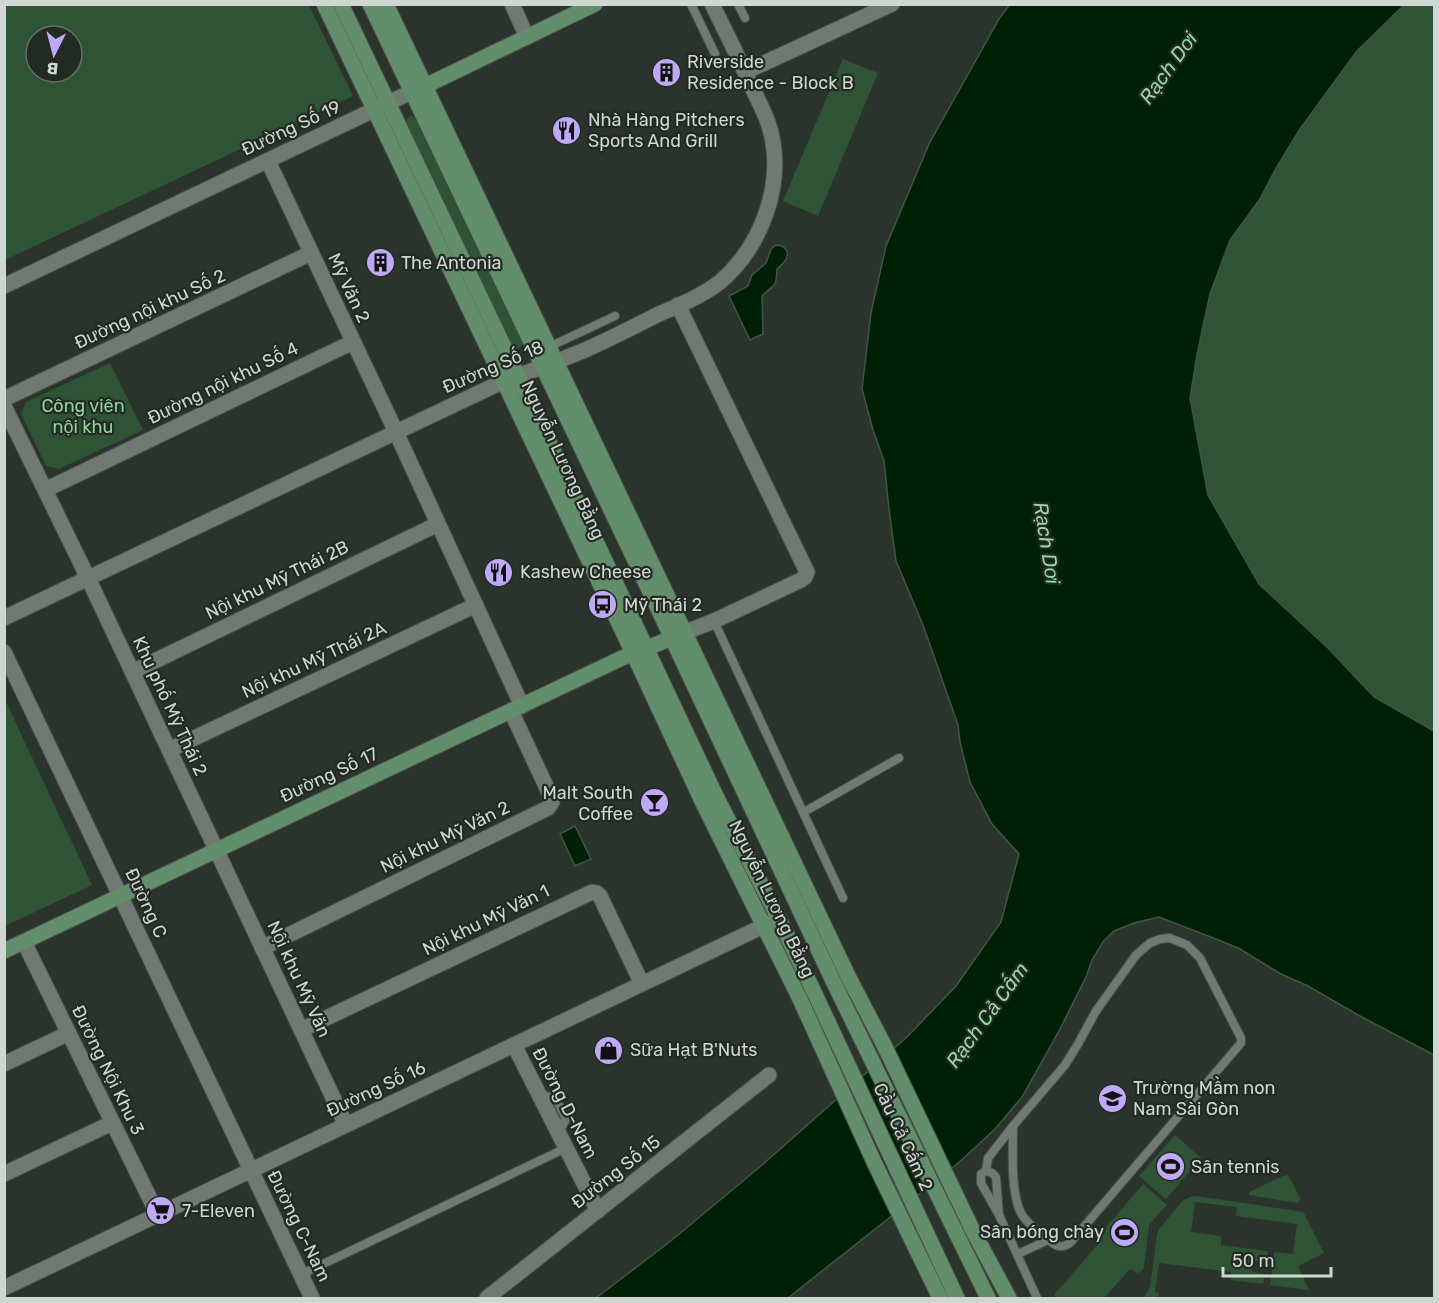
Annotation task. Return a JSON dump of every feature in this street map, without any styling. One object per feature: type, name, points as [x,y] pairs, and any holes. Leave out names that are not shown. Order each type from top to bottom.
[{"type":"main road","name":"Nguyễn Lương Bằng","points":[[324,4],[381,107],[640,651],[779,919],[806,994]]},
{"type":"main road","name":"Nguyễn Lương Bằng","points":[[341,4],[381,107]]},
{"type":"main road","name":"Nguyễn Lương Bằng","points":[[370,4],[418,89],[549,347],[549,364]]},
{"type":"main road","name":"Nguyễn Lương Bằng","points":[[386,4],[418,89],[678,635],[848,976]]},
{"type":"main road","name":"Đường Số 19","points":[[418,89],[595,4]]},
{"type":"main road","name":"Nguyễn Lương Bằng","points":[[678,635],[834,983]]},
{"type":"main road","name":"Đường Số 17","points":[[4,951],[516,708],[678,635]]},
{"type":"main road","name":"Nguyễn Lương Bằng","points":[[640,651],[702,801],[764,926],[806,994]]},
{"type":"main road","name":"Cầu Cả Cấm 2","points":[[848,976],[884,1045],[973,1231],[1009,1299]]},
{"type":"main road","name":"Cầu Cả Cấm 2","points":[[834,983],[988,1299]]},
{"type":"main road","name":"Cầu Cả Cấm 2","points":[[806,994],[875,1164],[939,1297]]},
{"type":"main road","name":"Cầu Cả Cấm 2","points":[[806,994],[957,1298]]},
{"type":"street","points":[[512,4],[527,37]]},
{"type":"street","name":"Đường Số 18","points":[[4,618],[511,378],[586,350],[706,291],[719,282],[747,251],[760,228],[768,207],[774,173],[772,138],[767,120],[712,4]]},
{"type":"street","points":[[745,72],[892,4]]},
{"type":"street","name":"Đường Số 19","points":[[4,285],[418,89]]},
{"type":"street","name":"Mỹ Văn 2","points":[[268,161],[396,432]]},
{"type":"street","name":"Đường nội khu Số 2","points":[[4,399],[311,253]]},
{"type":"street","points":[[678,305],[807,572],[801,580],[714,621],[678,635]]},
{"type":"street","name":"Đường nội khu Số 4","points":[[45,490],[353,342]]},
{"type":"street","points":[[4,406],[88,578]]},
{"type":"street","points":[[396,432],[476,606],[516,708]]},
{"type":"street","name":"Nội khu Mỹ Thái 2B","points":[[132,672],[438,524]]},
{"type":"street","name":"Khu phố Mỹ Thái 2","points":[[88,578],[216,850]]},
{"type":"street","name":"Nội khu Mỹ Thái 2A","points":[[169,750],[476,606]]},
{"type":"street","name":"Đường C","points":[[4,652],[250,1171]]},
{"type":"street","name":"Nội khu Mỹ Văn 2","points":[[262,948],[551,806],[552,799],[516,708]]},
{"type":"street","name":"Nội khu Mỹ Văn","points":[[216,850],[346,1125]]},
{"type":"street","name":"Nội khu Mỹ Văn 1","points":[[301,1030],[592,892],[600,896],[642,984]]},
{"type":"street","points":[[764,926],[779,919]]},
{"type":"street","name":"Đường Số 16","points":[[4,1289],[764,926]]},
{"type":"street","name":"Đường Nội Khu 3","points":[[24,942],[158,1215]]},
{"type":"street","points":[[4,1064],[69,1034]]},
{"type":"street","name":"Đường D-Nam","points":[[514,1045],[598,1211]]},
{"type":"street","name":"Đường Số 15","points":[[487,1299],[769,1075]]},
{"type":"street","points":[[4,1174],[112,1122]]},
{"type":"street","name":"Đường C-Nam","points":[[250,1171],[312,1299]]},
{"type":"street","points":[[4,1289],[8,1299]]},
{"type":"lane","points":[[691,4],[715,54]]},
{"type":"lane","points":[[738,4],[745,18]]},
{"type":"lane","points":[[549,347],[615,316]]},
{"type":"lane","points":[[714,621],[843,898]]},
{"type":"lane","points":[[804,812],[898,758]]},
{"type":"lane","points":[[1013,1126],[1014,1187],[1017,1203],[1026,1221],[1058,1247],[1065,1246],[1070,1243],[1240,1045],[1241,1038],[1203,963],[1196,954],[1182,942],[1170,938],[1160,939],[1140,950],[1096,1011],[1065,1065],[1013,1126],[988,1158],[986,1171],[981,1174],[981,1183],[999,1215],[1037,1299]]},
{"type":"lane","points":[[300,1275],[566,1148]]},
{"type":"lane","points":[[986,1171],[996,1177],[999,1215]]},
{"type":"lane","points":[[1017,1254],[1048,1240]]},
{"type":"green space","points":[[4,5],[309,5],[353,96],[5,260]]},
{"type":"green space","points":[[1404,5],[1434,5],[1434,731],[1374,697],[1328,648],[1259,584],[1208,495],[1190,398],[1210,294],[1230,240],[1260,199],[1300,129],[1357,51]]},
{"type":"green space","points":[[843,59],[878,73],[818,216],[783,201]]},
{"type":"green space","points":[[412,116],[415,118],[522,343],[519,348],[513,347],[406,122],[407,118]]},
{"type":"green space","name":"Công viên nội khu","points":[[110,363],[143,430],[59,469],[46,466],[21,414],[26,402]]},
{"type":"green space","points":[[5,700],[92,885],[4,926]]},
{"type":"green space","name":"Sân tennis","points":[[1175,1135],[1201,1158],[1166,1199],[1139,1176]]},
{"type":"green space","points":[[1288,1175],[1300,1198],[1299,1202],[1249,1195],[1249,1192]]},
{"type":"green space","points":[[1143,1184],[1167,1205],[1149,1225],[1142,1271],[1138,1273],[1130,1269],[1104,1298],[1058,1298],[1054,1295],[1099,1243],[1096,1239]]},
{"type":"green space","points":[[1196,1196],[1303,1212],[1324,1253],[1298,1266],[1309,1290],[1270,1285],[1274,1252],[1293,1254],[1297,1224],[1236,1216],[1237,1207],[1195,1202],[1191,1232],[1221,1236],[1221,1245],[1268,1251],[1266,1262],[1253,1261],[1252,1272],[1265,1274],[1263,1284],[1230,1280],[1231,1272],[1159,1263],[1155,1292],[1159,1293],[1158,1298],[1144,1298],[1150,1287],[1159,1229],[1182,1201]]},
{"type":"water","points":[[1010,4],[1404,5],[1357,51],[1300,129],[1260,199],[1230,240],[1210,294],[1190,398],[1208,495],[1259,584],[1328,648],[1374,697],[1434,731],[1434,1055],[1308,986],[1281,974],[1240,949],[1159,917],[1134,923],[1114,931],[1103,942],[1092,960],[1060,1029],[1022,1097],[995,1129],[956,1165],[788,1298],[596,1298],[672,1240],[761,1166],[907,1037],[956,986],[1001,922],[1019,854],[992,824],[970,782],[958,725],[923,625],[896,561],[884,461],[862,389],[871,313],[886,246],[929,144],[999,19]]},
{"type":"water","points":[[776,245],[785,248],[787,256],[777,269],[774,285],[762,296],[763,334],[750,340],[729,296],[748,286],[752,275],[766,263],[771,249]]},
{"type":"water","points":[[575,826],[591,859],[575,866],[560,834]]},
{"type":"place","name":"Riverside Residence - Block B","points":[[666,72]]},
{"type":"place","name":"Nhà Hàng Pitchers Sports And Grill","points":[[567,130]]},
{"type":"place","name":"The Antonia","points":[[380,263]]},
{"type":"place","name":"Kashew Cheese","points":[[499,572]]},
{"type":"place","name":"Mỹ Thái 2","points":[[603,605]]},
{"type":"place","name":"Malt South Coffee","points":[[654,803]]},
{"type":"place","name":"Sữa Hạt B'Nuts","points":[[609,1050]]},
{"type":"place","name":"Trường Mầm non Nam Sài Gòn","points":[[1112,1098]]},
{"type":"place","name":"Sân tennis","points":[[1170,1167]]},
{"type":"place","name":"7-Eleven","points":[[161,1211]]},
{"type":"place","name":"Sân bóng chày","points":[[1125,1232]]},
{"type":"water label","name":"Rạch Dơi","points":[[1168,68]]},
{"type":"water label","name":"Rạch Dơi","points":[[1047,543]]},
{"type":"water label","name":"Rạch Cả Cấm","points":[[987,1015]]}]
